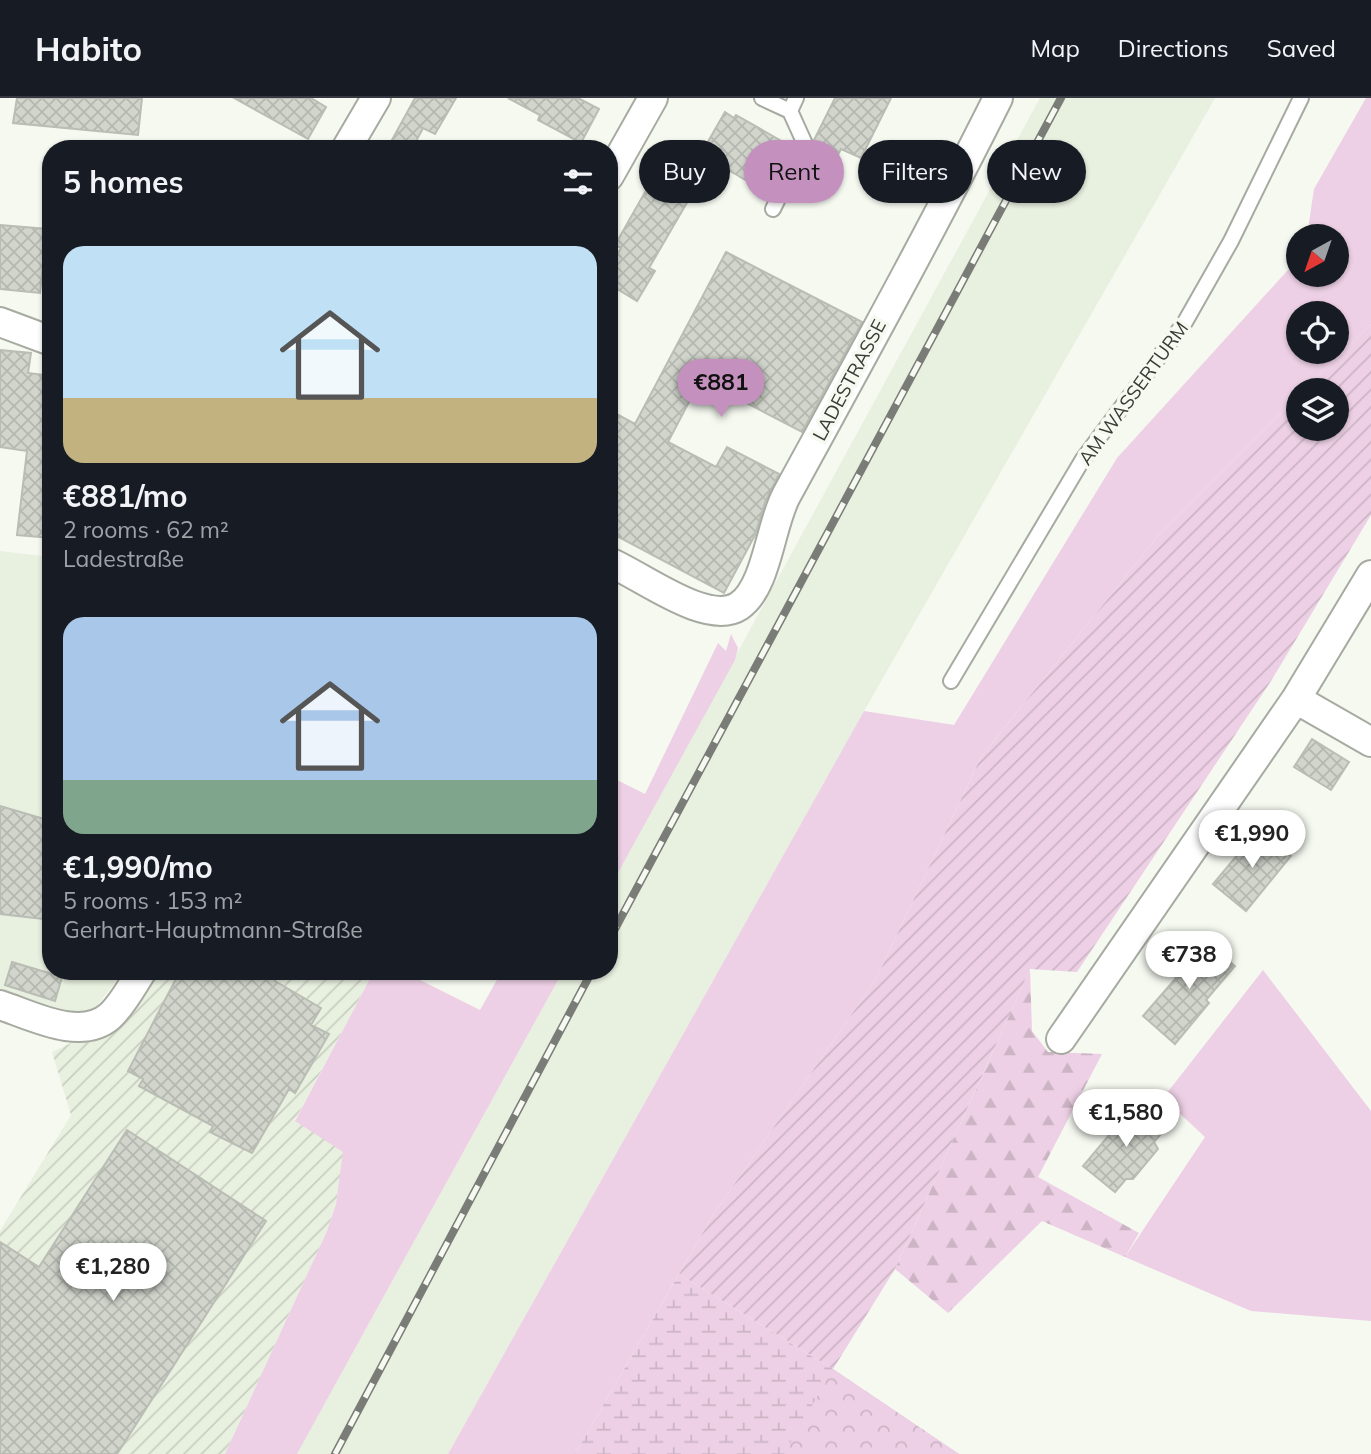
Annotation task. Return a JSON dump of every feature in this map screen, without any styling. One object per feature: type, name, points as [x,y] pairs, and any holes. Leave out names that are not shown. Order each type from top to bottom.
[{"type":"street","points":[[351,140],[376,98]]},
{"type":"street","points":[[618,160],[653,98]]},
{"type":"street","name":"LADESTRASSE","points":[[618,566],[697,608],[720,613],[739,606],[755,588],[779,510],[998,98]]},
{"type":"street","points":[[0,322],[42,338]]},
{"type":"street","points":[[1061,1038],[1296,699],[1371,575]]},
{"type":"street","points":[[1296,699],[1371,742]]},
{"type":"street","points":[[0,1005],[70,1027],[96,1025],[112,1015],[136,980]]},
{"type":"lane","points":[[762,98],[793,105],[805,144],[773,209]]},
{"type":"lane","name":"AM WASSERTURM","points":[[951,681],[1083,459],[1185,322],[1231,241],[1301,98]]},
{"type":"shaded area","points":[[1040,98],[1215,98],[864,711],[448,1454],[297,1454],[558,980],[618,980],[618,872],[987,195],[987,203],[1086,203],[1086,140],[1017,140]]},
{"type":"shaded area","points":[[0,551],[42,556],[42,980],[117,980],[88,1017],[0,990]]},
{"type":"shaded area","points":[[145,980],[369,980],[295,1120],[344,1151],[336,1204],[327,1231],[225,1454],[0,1454],[0,1231],[71,1115],[52,1052],[117,1021]]},
{"type":"green space","points":[[1366,98],[1371,98],[1371,324],[1349,346],[1349,301],[1286,301],[1286,364],[1330,364],[1316,378],[1286,378],[1286,408],[1158,536],[981,757],[876,979],[713,1215],[575,1454],[448,1454],[864,711],[954,725],[1117,458],[1286,272],[1286,287],[1349,287],[1349,224],[1309,224],[1314,189]]},
{"type":"green space","points":[[1371,324],[1371,515],[1271,681],[1077,972],[1030,969],[895,1269],[833,1369],[679,1274],[713,1215],[876,979],[981,757],[1158,536],[1286,408],[1286,441],[1349,441],[1349,378],[1316,378],[1330,364],[1349,364],[1349,346]]},
{"type":"green space","points":[[731,634],[738,648],[735,660],[618,873],[618,780],[645,794],[718,643],[726,651]]},
{"type":"green space","points":[[1030,969],[1032,1031],[1048,1052],[1102,1054],[1038,1177],[1139,1233],[1125,1257],[1042,1221],[948,1313],[895,1269]]},
{"type":"green space","points":[[1263,970],[1371,1111],[1371,1321],[1251,1311],[1125,1257],[1205,1137],[1163,1098]]},
{"type":"green space","points":[[369,980],[420,980],[480,1010],[497,980],[558,980],[297,1454],[225,1454],[327,1231],[336,1204],[343,1152],[295,1121]]},
{"type":"green space","points":[[679,1274],[833,1369],[959,1454],[575,1454]]},
{"type":"green space","points":[[833,1369],[959,1454],[784,1454]]},
{"type":"building","points":[[17,98],[142,98],[138,135],[13,123]]},
{"type":"building","points":[[234,98],[311,98],[326,107],[308,139]]},
{"type":"building","points":[[415,98],[456,98],[435,134],[423,128],[417,140],[392,140]]},
{"type":"building","points":[[508,98],[578,98],[599,109],[583,140],[575,140],[538,120],[540,115]]},
{"type":"building","points":[[835,98],[891,98],[870,140],[858,140],[858,157],[844,150],[844,140],[814,140]]},
{"type":"building","points":[[725,112],[734,118],[736,115],[780,140],[744,140],[744,179],[730,171],[730,140],[709,140]]},
{"type":"building","points":[[639,203],[687,203],[649,268],[655,271],[637,301],[618,289],[618,253],[621,248],[618,246],[618,240]]},
{"type":"building","points":[[0,225],[42,229],[40,293],[0,289]]},
{"type":"building","points":[[726,252],[862,322],[802,432],[701,379],[668,442],[716,467],[727,447],[779,474],[765,502],[755,535],[724,593],[618,537],[618,415],[635,424]]},
{"type":"building","points":[[0,350],[31,353],[28,373],[42,375],[42,537],[17,535],[27,451],[0,447]]},
{"type":"building","points":[[1312,739],[1349,762],[1331,790],[1294,767]]},
{"type":"building","points":[[0,806],[42,818],[42,919],[0,914]]},
{"type":"building","points":[[1259,829],[1291,856],[1246,911],[1213,884]]},
{"type":"building","points":[[1197,942],[1209,952],[1213,947],[1235,966],[1206,1000],[1209,1003],[1175,1044],[1143,1016],[1176,978],[1171,973]]},
{"type":"building","points":[[12,962],[42,971],[42,980],[61,980],[55,1001],[5,985]]},
{"type":"building","points":[[175,980],[276,980],[321,1008],[311,1025],[329,1034],[295,1093],[289,1089],[252,1153],[210,1132],[213,1126],[139,1086],[143,1079],[128,1071]]},
{"type":"building","points":[[1136,1103],[1166,1128],[1154,1142],[1158,1149],[1133,1179],[1126,1179],[1115,1192],[1083,1166]]},
{"type":"building","points":[[127,1130],[266,1221],[117,1454],[0,1454],[0,1242],[39,1267]]},
{"type":"railway","points":[[618,923],[1061,98]]},
{"type":"railway","points":[[335,1454],[587,980]]}]
